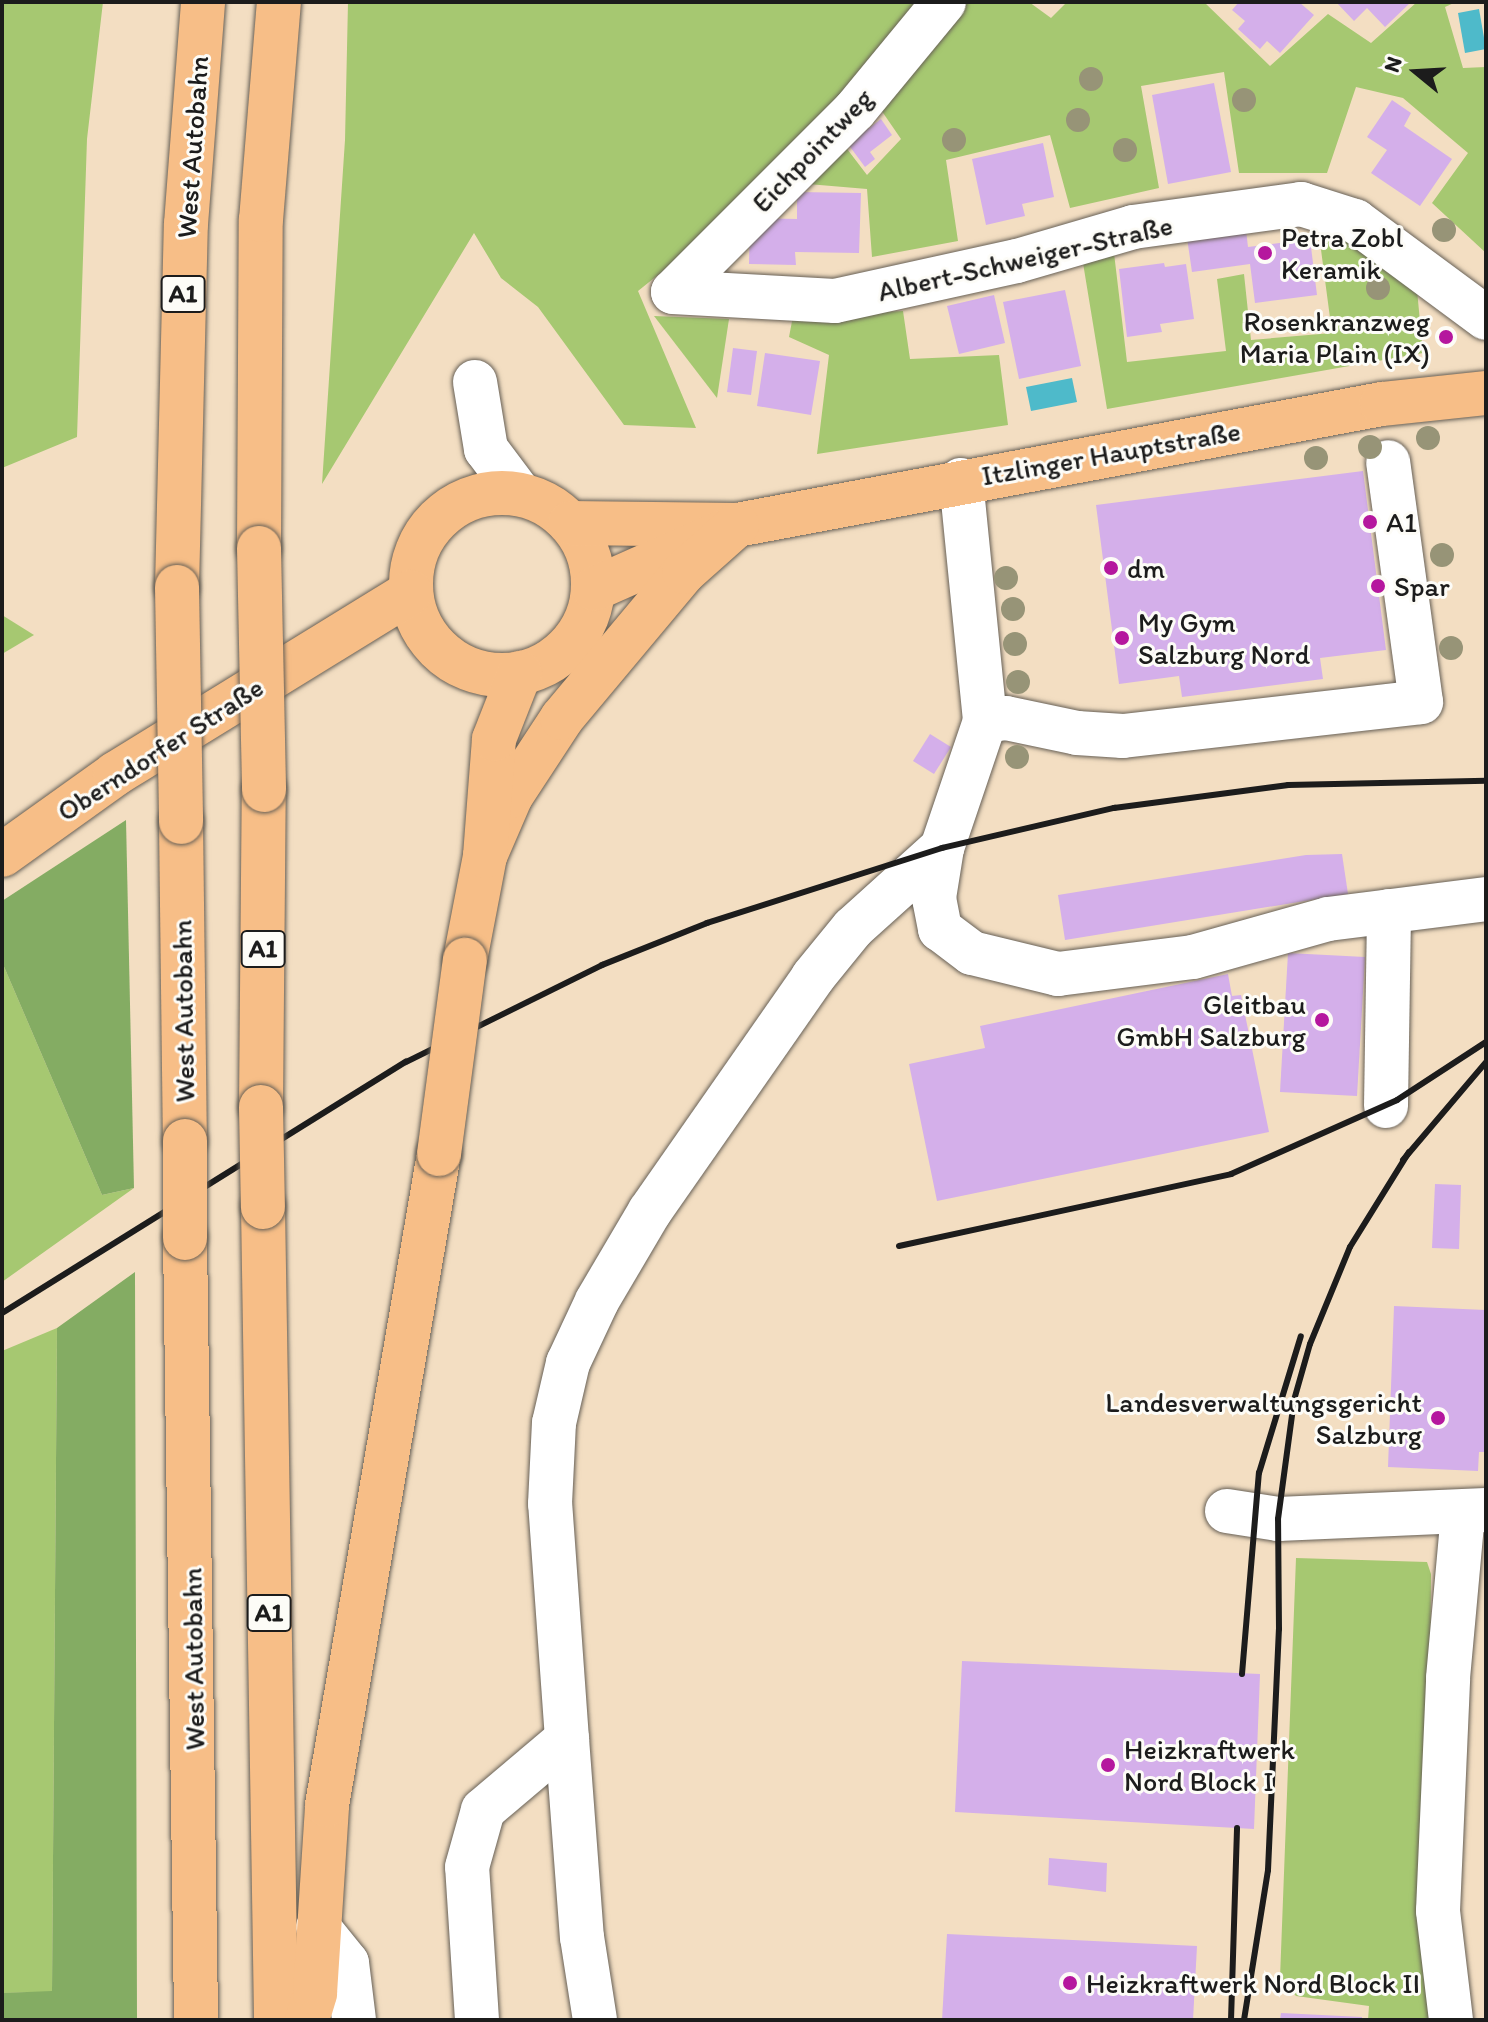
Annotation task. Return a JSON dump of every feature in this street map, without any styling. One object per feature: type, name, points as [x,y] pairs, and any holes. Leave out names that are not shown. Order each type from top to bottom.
[{"type":"main road","name":"West Autobahn","points":[[196,2020],[177,587],[186,224],[203,2]]},
{"type":"main road","name":"A1","points":[[276,2020],[261,1107],[264,790],[259,548],[261,220],[279,2]]},
{"type":"main road","name":"Itzlinger Hauptstraße","points":[[737,525],[961,480],[1382,404],[1486,393]]},
{"type":"main road","points":[[491,493],[519,493],[542,501],[570,523],[592,560],[594,589],[588,618],[576,640],[557,658],[520,673],[486,675],[464,668],[436,646],[416,616],[411,592],[418,551],[440,516],[464,500],[491,493]]},
{"type":"main road","points":[[570,523],[737,525]]},
{"type":"main road","points":[[594,589],[737,525]]},
{"type":"main road","points":[[485,856],[511,796],[562,718],[684,572],[737,525]]},
{"type":"main road","name":"Oberndorfer Straße","points":[[2,855],[115,774],[411,592]]},
{"type":"main road","name":"Oberndorfer Straße","points":[[320,648],[401,642],[436,646]]},
{"type":"main road","points":[[307,2020],[315,1993],[327,1805],[439,1154],[465,960],[485,856],[494,739],[520,673]]},
{"type":"street","name":"Eichpointweg","points":[[673,292],[855,110],[944,2]]},
{"type":"street","name":"Albert-Schweiger-Straße","points":[[673,292],[835,301],[1017,261],[1133,227],[1301,204],[1355,221],[1486,318]]},
{"type":"street","points":[[475,382],[486,449],[519,493]]},
{"type":"street","points":[[985,721],[1006,718],[1077,733],[1123,736],[1421,702],[1388,462]]},
{"type":"street","points":[[961,480],[985,721],[942,848],[934,898],[940,929],[972,953],[1045,972],[1193,957],[1328,919],[1486,899]]},
{"type":"street","points":[[595,2020],[582,1937],[550,1504],[554,1423],[568,1363],[597,1301],[650,1211],[813,977],[853,928],[942,848]]},
{"type":"street","points":[[1386,1106],[1389,911]]},
{"type":"street","points":[[1227,1511],[1278,1519],[1474,1511],[1447,1690],[1438,1911],[1451,2020]]},
{"type":"street","points":[[477,2020],[467,1867],[483,1810],[567,1739]]},
{"type":"street","points":[[318,1927],[347,1963],[354,2020]]},
{"type":"green space","points":[[2,2],[103,2],[87,139],[77,437],[2,468]]},
{"type":"green space","points":[[348,2],[936,2],[730,217],[638,291],[696,428],[624,425],[538,307],[501,278],[474,233],[322,484],[345,140]]},
{"type":"green space","points":[[961,2],[1029,2],[1051,18],[1067,2],[1204,2],[1270,66],[1328,14],[1371,43],[1417,2],[1456,2],[1445,7],[1463,68],[1486,67],[1486,253],[1432,203],[1468,153],[1403,98],[1356,87],[1327,173],[1239,173],[1224,72],[1141,86],[1159,188],[1070,208],[1050,135],[946,160],[958,241],[872,257],[867,189],[796,183],[841,141],[867,175],[901,139],[879,107]]},
{"type":"green space","points":[[1318,227],[1372,251],[1417,290],[1423,353],[1107,409],[1083,263],[1114,253],[1127,362],[1226,351],[1217,279],[1244,274],[1251,340],[1332,333]]},
{"type":"green space","points":[[903,311],[910,359],[999,355],[1008,425],[817,454],[829,355],[789,337],[793,316]]},
{"type":"green space","points":[[654,316],[729,319],[717,398]]},
{"type":"green space","points":[[2,615],[34,635],[2,654]]},
{"type":"green space","points":[[126,820],[134,1188],[102,1195],[2,962],[2,901]]},
{"type":"green space","points":[[2,962],[102,1195],[134,1188],[2,1282]]},
{"type":"green space","points":[[135,1272],[137,2020],[2,2020],[2,1993],[52,1991],[57,1328]]},
{"type":"green space","points":[[57,1328],[52,1992],[2,1993],[2,1351]]},
{"type":"green space","points":[[1296,1558],[1427,1562],[1431,1574],[1429,1790],[1443,2020],[1368,2020],[1369,2006],[1296,1996],[1280,1978]]},
{"type":"water","points":[[1479,9],[1486,49],[1465,53],[1458,13]]},
{"type":"water","points":[[1072,378],[1077,402],[1031,411],[1026,387]]},
{"type":"building","points":[[1239,2],[1299,2],[1314,15],[1280,53],[1267,41],[1260,49],[1238,29],[1245,21],[1232,10]]},
{"type":"building","points":[[1336,2],[1411,2],[1385,27],[1367,8],[1354,21]]},
{"type":"building","points":[[1214,83],[1231,172],[1168,184],[1152,95]]},
{"type":"building","points":[[1392,100],[1411,113],[1404,126],[1452,159],[1420,206],[1371,173],[1387,150],[1367,137]]},
{"type":"building","points":[[881,119],[892,135],[870,152],[875,159],[865,167],[848,144]]},
{"type":"building","points":[[1043,143],[1054,197],[1022,204],[1025,216],[986,225],[972,159]]},
{"type":"building","points":[[797,192],[861,193],[859,253],[795,252],[796,265],[749,264],[750,218],[797,219]]},
{"type":"building","points":[[1246,230],[1248,247],[1310,239],[1317,295],[1255,303],[1250,264],[1192,272],[1187,238]]},
{"type":"building","points":[[1164,263],[1165,267],[1186,264],[1194,319],[1160,324],[1162,332],[1127,337],[1119,269]]},
{"type":"building","points":[[1065,290],[1081,366],[1019,379],[1003,302]]},
{"type":"building","points":[[994,295],[1005,343],[959,354],[947,306]]},
{"type":"building","points":[[733,348],[757,351],[751,395],[727,392]]},
{"type":"building","points":[[765,353],[820,361],[811,415],[757,406]]},
{"type":"building","points":[[1363,471],[1386,650],[1320,658],[1323,679],[1182,697],[1179,676],[1119,684],[1096,505]]},
{"type":"building","points":[[930,734],[951,747],[934,774],[913,761]]},
{"type":"building","points":[[1342,854],[1348,894],[1065,940],[1058,895],[1306,855]]},
{"type":"building","name":"Gleitbau GmbH Salzburg","points":[[1288,953],[1365,957],[1357,1096],[1280,1092]]},
{"type":"building","points":[[1228,974],[1232,996],[1241,995],[1269,1132],[937,1201],[909,1064],[985,1048],[980,1026]]},
{"type":"building","points":[[1435,1184],[1461,1185],[1459,1249],[1432,1248]]},
{"type":"building","name":"Landesverwaltungsgericht Salzburg","points":[[1394,1306],[1486,1310],[1486,1452],[1479,1452],[1478,1471],[1388,1467]]},
{"type":"building","name":"Heizkraftwerk Nord Block I","points":[[962,1661],[1260,1674],[1254,1829],[955,1812]]},
{"type":"building","points":[[1049,1858],[1107,1863],[1106,1892],[1048,1885]]},
{"type":"building","name":"Heizkraftwerk Nord Block II","points":[[947,1934],[1197,1946],[1193,2020],[942,2020]]},
{"type":"building","points":[[1281,2013],[1362,2017],[1362,2020],[1280,2020]]},
{"type":"railway","points":[[2,1313],[406,1062],[602,965],[707,923],[942,848],[1114,808],[1288,785],[1486,781]]},
{"type":"railway","points":[[899,1246],[1231,1174],[1397,1100],[1486,1042]]},
{"type":"railway","points":[[1403,1160],[1486,1062]]},
{"type":"railway","points":[[1244,2020],[1268,1870],[1279,1629],[1278,1519],[1294,1400],[1310,1344],[1350,1247],[1409,1152]]},
{"type":"railway","points":[[1242,1674],[1259,1473],[1301,1336]]},
{"type":"railway","points":[[1231,2020],[1237,1828]]},
{"type":"place","name":"Petra Zobl Keramik","points":[[1265,253]]},
{"type":"place","name":"Rosenkranzweg Maria Plain (IX)","points":[[1446,337]]},
{"type":"place","name":"A1","points":[[1370,522]]},
{"type":"place","name":"dm","points":[[1111,568]]},
{"type":"place","name":"Spar","points":[[1378,586]]},
{"type":"place","name":"My Gym Salzburg Nord","points":[[1122,638]]},
{"type":"place","name":"Gleitbau GmbH Salzburg","points":[[1322,1020]]},
{"type":"place","name":"Landesverwaltungsgericht Salzburg","points":[[1438,1418]]},
{"type":"place","name":"Heizkraftwerk Nord Block I","points":[[1108,1765]]},
{"type":"place","name":"Heizkraftwerk Nord Block II","points":[[1070,1983]]}]
